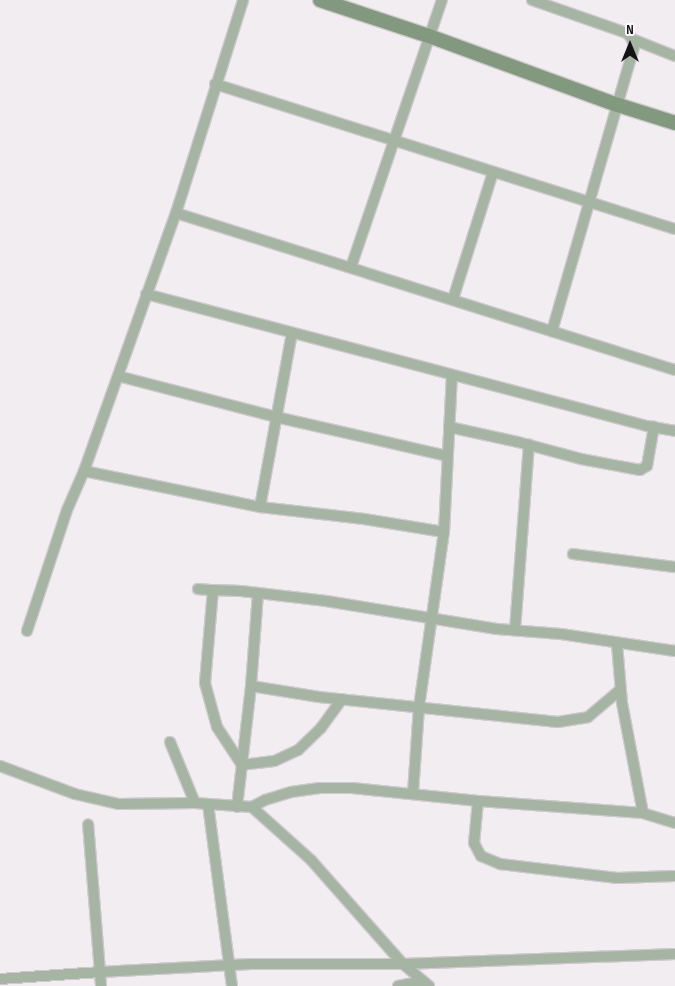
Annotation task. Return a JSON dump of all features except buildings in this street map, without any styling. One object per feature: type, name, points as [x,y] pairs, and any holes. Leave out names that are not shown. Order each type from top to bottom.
[{"type":"street","points":[[27,631],[67,510],[84,471],[176,212],[243,0]]},
{"type":"street","points":[[320,0],[429,36],[618,106],[675,122]]},
{"type":"street","points":[[351,267],[442,0]]},
{"type":"street","points":[[532,0],[627,33],[632,39],[634,47],[552,331]]},
{"type":"street","points":[[632,39],[675,56]]},
{"type":"street","points":[[215,84],[675,229]]},
{"type":"street","points":[[454,300],[493,172]]},
{"type":"street","points":[[176,212],[675,370]]},
{"type":"street","points":[[146,294],[675,431]]},
{"type":"street","points":[[260,507],[292,332]]},
{"type":"street","points":[[413,793],[419,707],[430,618],[444,532],[452,374]]},
{"type":"street","points":[[118,376],[276,417],[447,456]]},
{"type":"street","points":[[449,427],[580,459],[640,470],[647,466],[654,427]]},
{"type":"street","points":[[515,630],[529,445]]},
{"type":"street","points":[[84,471],[260,507],[355,518],[444,532]]},
{"type":"street","points":[[573,554],[675,567]]},
{"type":"street","points":[[198,589],[258,593],[326,601],[430,618],[515,630],[561,634],[617,644],[675,651]]},
{"type":"street","points":[[213,590],[205,683],[218,727],[242,765]]},
{"type":"street","points":[[237,807],[251,686],[258,593]]},
{"type":"street","points":[[617,644],[620,690],[643,814]]},
{"type":"street","points":[[251,686],[342,699],[558,722],[588,717],[620,690]]},
{"type":"street","points":[[242,765],[274,761],[298,750],[321,728],[342,699]]},
{"type":"street","points":[[170,742],[194,803]]},
{"type":"street","points":[[0,766],[75,794],[118,804],[194,803],[252,807],[264,800],[291,792],[320,788],[413,793],[478,801],[643,814],[675,823]]},
{"type":"street","points":[[478,801],[474,843],[481,856],[500,864],[617,878],[675,876]]},
{"type":"street","points":[[208,804],[232,986]]},
{"type":"street","points":[[252,807],[311,860],[403,964],[426,984]]},
{"type":"street","points":[[88,824],[102,986]]},
{"type":"street","points":[[0,979],[228,965],[403,964],[675,954]]},
{"type":"street","points":[[398,986],[426,984]]}]
